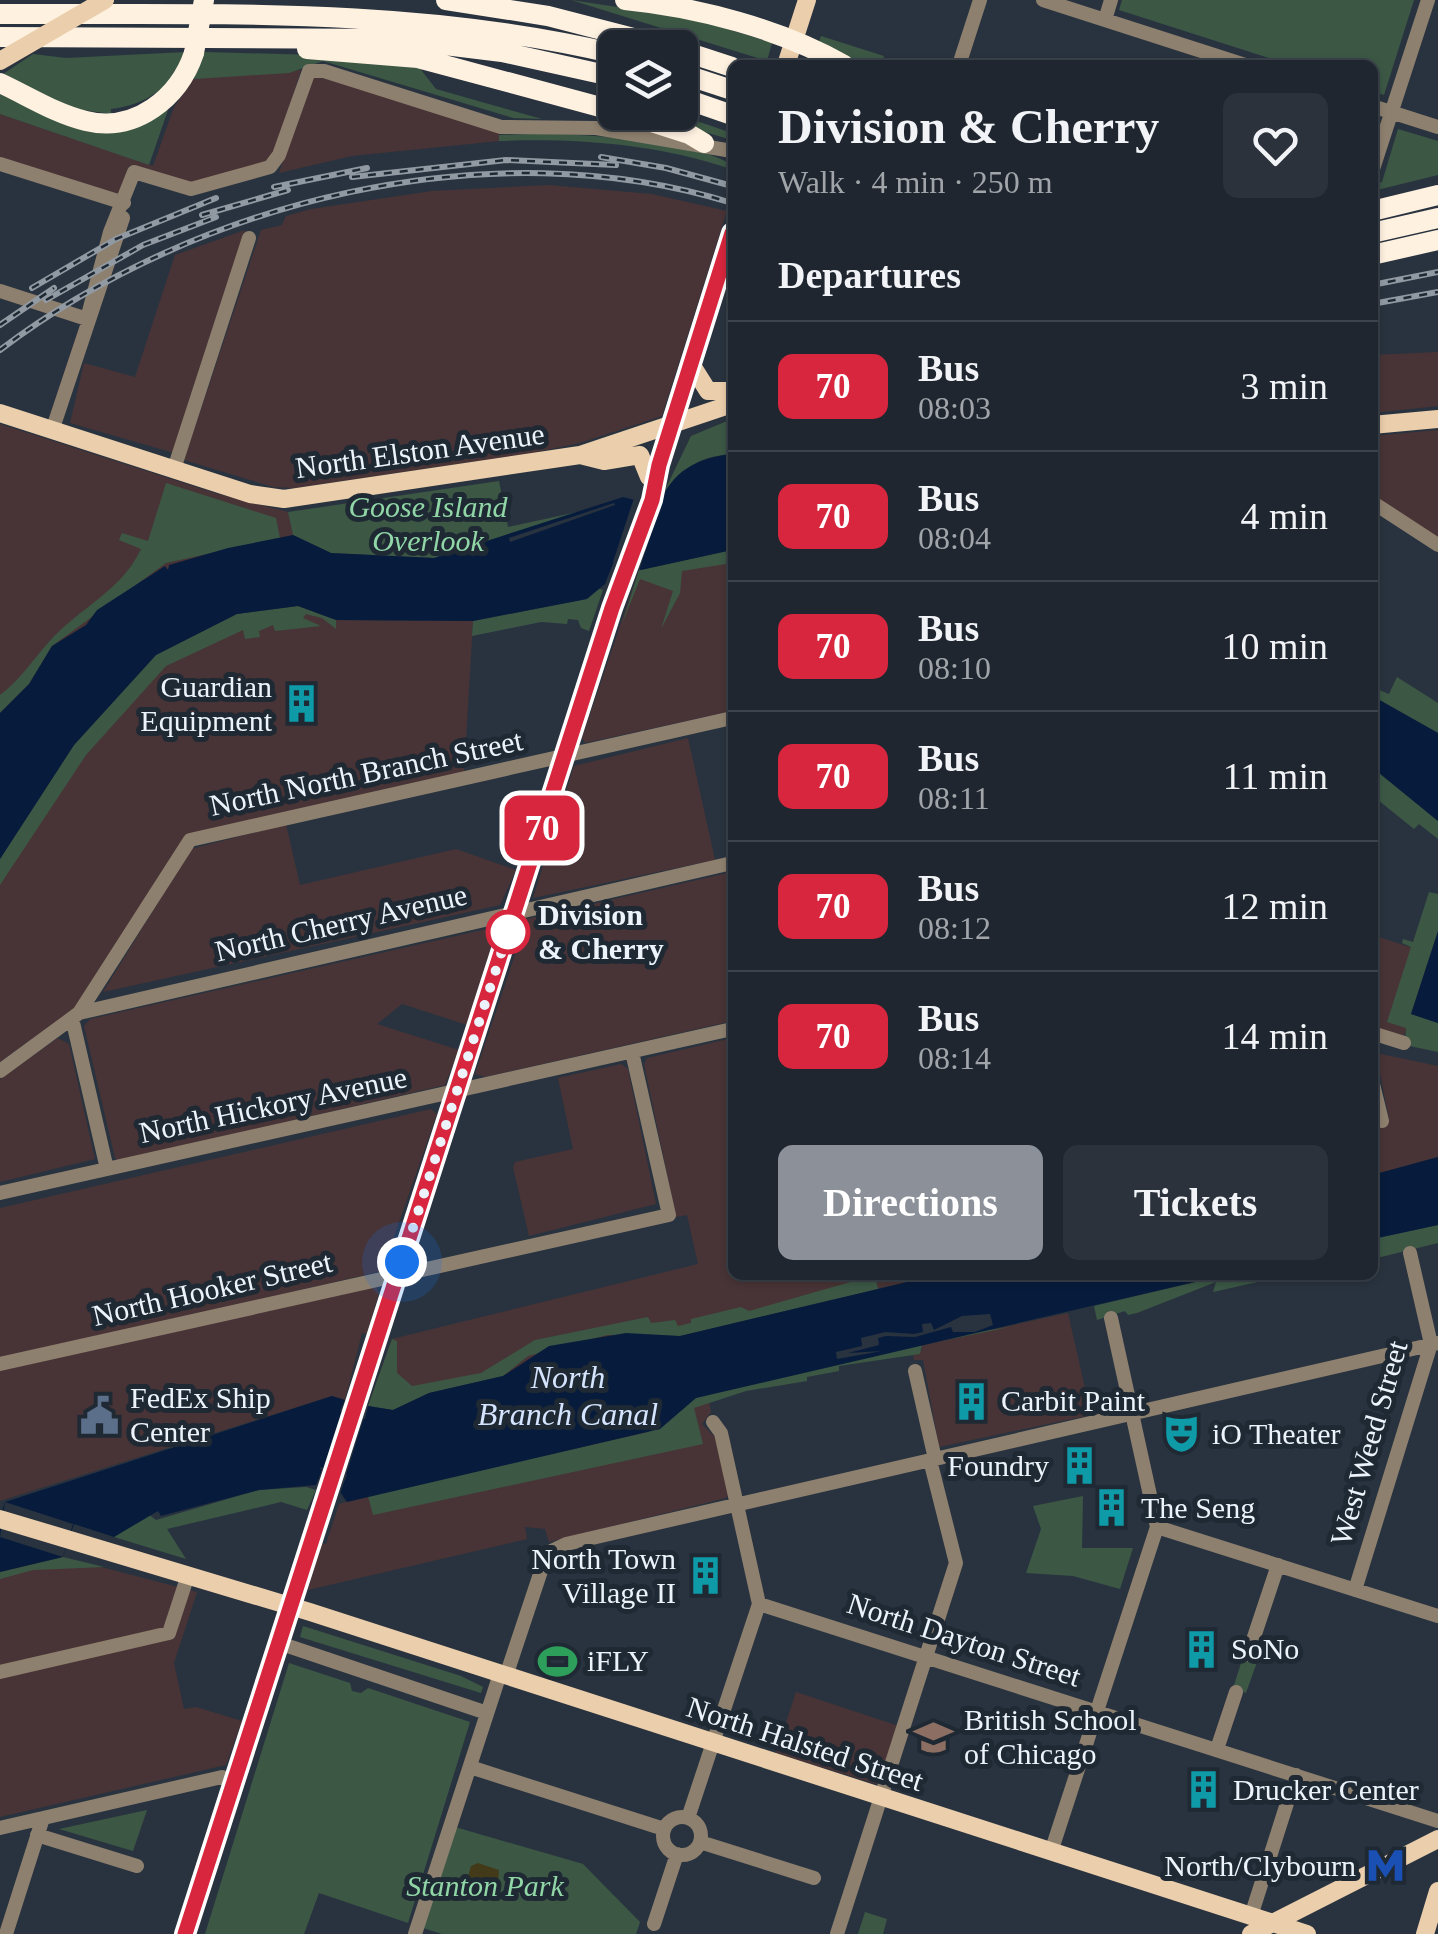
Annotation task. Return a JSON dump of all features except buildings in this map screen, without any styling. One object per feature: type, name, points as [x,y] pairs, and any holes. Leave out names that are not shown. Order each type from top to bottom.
[{"type":"highway","points":[[0,83],[74,117],[111,123],[138,116],[164,101],[181,82],[194,54],[204,0]]},
{"type":"highway","points":[[446,0],[548,16],[602,30]]},
{"type":"highway","points":[[625,0],[694,12],[794,42],[833,60]]},
{"type":"highway","points":[[0,14],[403,19],[494,28],[598,50]]},
{"type":"highway","points":[[0,37],[252,36],[435,44],[502,52],[598,73]]},
{"type":"highway","points":[[252,36],[295,49],[418,58],[598,107]]},
{"type":"highway","points":[[698,56],[728,65]]},
{"type":"highway","points":[[698,79],[728,88]]},
{"type":"highway","points":[[698,103],[725,112]]},
{"type":"highway","points":[[676,130],[704,142]]},
{"type":"highway","points":[[1378,209],[1438,194]]},
{"type":"highway","points":[[1378,232],[1438,218]]},
{"type":"highway","points":[[1378,255],[1438,240]]},
{"type":"main road","points":[[0,50],[86,0]]},
{"type":"main road","points":[[0,60],[106,0]]},
{"type":"main road","points":[[788,60],[807,0]]},
{"type":"main road","points":[[185,1934],[728,245]]},
{"type":"main road","points":[[691,364],[708,390],[728,392]]},
{"type":"main road","name":"North Elston Avenue","points":[[0,413],[250,494],[284,499],[580,455],[728,405]]},
{"type":"main road","points":[[1378,425],[1438,420]]},
{"type":"main road","points":[[580,455],[604,461],[637,454],[654,471]]},
{"type":"main road","name":"North Halsted Street","points":[[0,1518],[290,1607],[1051,1852],[1251,1925],[1273,1923],[1307,1934]]},
{"type":"main road","points":[[1273,1923],[1438,1838]]},
{"type":"main road","points":[[1424,1934],[1438,1891]]},
{"type":"street","points":[[961,60],[980,0]]},
{"type":"street","points":[[1042,0],[1230,60]]},
{"type":"street","points":[[1105,20],[1111,0]]},
{"type":"street","points":[[1378,154],[1428,0]]},
{"type":"street","points":[[52,431],[87,319],[101,295],[134,172],[191,188],[275,163],[309,71],[324,71],[501,127],[596,128],[704,142],[728,150]]},
{"type":"street","points":[[1378,108],[1438,127]]},
{"type":"street","points":[[0,164],[124,203]]},
{"type":"street","points":[[174,470],[249,238]]},
{"type":"street","points":[[0,291],[87,319]]},
{"type":"street","points":[[1378,506],[1438,545]]},
{"type":"street","name":"North North Branch Street","points":[[0,1071],[75,1016],[190,840],[564,759],[728,719]]},
{"type":"street","name":"North Cherry Avenue","points":[[75,1016],[728,864]]},
{"type":"street","points":[[75,1016],[107,1170]]},
{"type":"street","name":"North Hickory Avenue","points":[[0,1193],[728,1030]]},
{"type":"street","points":[[1378,1035],[1404,1043]]},
{"type":"street","name":"North Hooker Street","points":[[0,1364],[669,1214],[632,1052]]},
{"type":"street","points":[[1378,1105],[1382,1121]]},
{"type":"street","name":"West Weed Street","points":[[1356,1590],[1436,1347],[1410,1253]]},
{"type":"street","points":[[1051,1852],[1157,1527],[1111,1318]]},
{"type":"street","points":[[415,1934],[487,1713],[547,1553],[566,1544],[932,1459],[1436,1347]]},
{"type":"street","points":[[837,1934],[956,1562],[915,1371]]},
{"type":"street","points":[[688,1818],[759,1604],[721,1432],[713,1422]]},
{"type":"street","points":[[1157,1527],[1438,1616]]},
{"type":"street","points":[[1248,1655],[1278,1565]]},
{"type":"street","points":[[0,1672],[170,1633],[188,1576]]},
{"type":"street","name":"North Dayton Street","points":[[759,1604],[1438,1821]]},
{"type":"street","points":[[279,1644],[487,1713]]},
{"type":"street","points":[[1217,1749],[1236,1692]]},
{"type":"street","points":[[470,1767],[664,1829]]},
{"type":"street","points":[[1251,1925],[1296,1775]]},
{"type":"street","points":[[0,1828],[222,1776],[235,1780]]},
{"type":"street","points":[[6,1934],[42,1818]]},
{"type":"street","points":[[676,1818],[688,1818],[700,1830],[700,1842],[692,1852],[677,1854],[665,1846],[664,1829],[676,1818]]},
{"type":"street","points":[[37,1835],[137,1866]]},
{"type":"street","points":[[700,1842],[814,1878]]},
{"type":"street","points":[[649,1928],[677,1854]]},
{"type":"shaded area","points":[[301,70],[272,161],[190,183],[129,166],[118,194],[0,157],[0,114],[153,166],[174,107],[194,79]]},
{"type":"shaded area","points":[[317,76],[499,132],[499,141],[352,156],[279,173],[309,79]]},
{"type":"shaded area","points":[[549,185],[652,194],[727,211],[662,416],[580,443],[532,453],[295,488],[273,487],[184,460],[261,230],[282,225],[286,216],[311,209],[432,191]]},
{"type":"shaded area","points":[[245,230],[174,453],[70,423],[84,363],[135,377],[175,255]]},
{"type":"shaded area","points":[[1438,352],[1438,406],[1378,412],[1378,355]]},
{"type":"shaded area","points":[[0,424],[215,493],[288,512],[293,535],[167,570],[165,567],[0,713]]},
{"type":"shaded area","points":[[1438,430],[1438,538],[1378,499],[1378,435]]},
{"type":"shaded area","points":[[728,551],[728,712],[585,743],[582,738],[639,570]]},
{"type":"shaded area","points":[[298,606],[336,620],[473,621],[464,775],[190,837],[76,1007],[0,1062],[0,859],[74,745],[156,655],[236,614]]},
{"type":"shaded area","points":[[688,738],[715,860],[533,898],[574,766]]},
{"type":"shaded area","points":[[286,824],[300,885],[456,849],[516,870],[500,905],[103,992],[191,849]]},
{"type":"shaded area","points":[[728,873],[728,1022],[485,1077],[475,1074],[527,919]]},
{"type":"shaded area","points":[[491,928],[495,935],[467,1025],[402,1004],[377,1024],[459,1050],[445,1085],[119,1161],[115,1158],[84,1026],[90,1019]]},
{"type":"shaded area","points":[[1378,937],[1431,954],[1404,1036],[1378,1028]]},
{"type":"shaded area","points":[[58,1038],[69,1044],[95,1159],[0,1182],[0,1079]]},
{"type":"shaded area","points":[[728,1039],[728,1280],[915,1280],[368,1406],[392,1339],[698,1264],[687,1215],[676,1217],[644,1064],[647,1058]]},
{"type":"shaded area","points":[[1378,1053],[1438,1066],[1438,1157],[1378,1174],[1378,1121],[1389,1119]]},
{"type":"shaded area","points":[[621,1064],[628,1069],[656,1204],[529,1236],[513,1167],[515,1162],[573,1149],[558,1078]]},
{"type":"shaded area","points":[[431,1109],[437,1114],[382,1271],[0,1360],[0,1208]]},
{"type":"shaded area","points":[[376,1286],[379,1293],[367,1334],[362,1333],[345,1400],[332,1396],[0,1501],[0,1370]]},
{"type":"shaded area","points":[[1068,1313],[1091,1415],[939,1447],[923,1360],[914,1360],[913,1354],[922,1350],[921,1345]]},
{"type":"shaded area","points":[[708,1395],[711,1412],[702,1424],[716,1438],[729,1494],[726,1498],[549,1542],[545,1529],[525,1527],[527,1539],[308,1590],[321,1543],[326,1544],[339,1504]]},
{"type":"shaded area","points":[[63,1557],[197,1592],[174,1663],[184,1709],[196,1707],[242,1721],[226,1765],[0,1817],[0,1572]]},
{"type":"shaded area","points":[[796,1692],[899,1726],[879,1785],[776,1753]]},
{"type":"green space","points":[[571,0],[696,19],[772,43],[767,60],[698,40],[698,30],[667,30]]},
{"type":"green space","points":[[1122,0],[1414,0],[1384,95],[1378,93],[1378,60],[1275,60],[1119,10]]},
{"type":"green space","points":[[821,36],[884,56],[883,60],[851,60],[819,42]]},
{"type":"green space","points":[[186,52],[157,92],[136,103],[111,109],[111,114],[77,109],[0,76],[33,54],[66,58]]},
{"type":"green space","points":[[204,52],[316,55],[418,66],[436,89],[542,119],[513,118],[323,61],[289,73],[194,79]]},
{"type":"green space","points":[[0,90],[66,122],[168,110],[149,165],[0,114]]},
{"type":"green space","points":[[698,121],[728,132],[728,139],[698,130]]},
{"type":"green space","points":[[1398,129],[1438,141],[1438,175],[1378,190],[1378,182],[1382,182]]},
{"type":"green space","points":[[499,135],[605,137],[663,143],[713,156],[728,163],[728,168],[616,144],[499,141]]},
{"type":"green space","points":[[728,421],[728,455],[700,461],[665,490],[691,436]]},
{"type":"green space","name":"Goose Island Overlook","points":[[499,481],[508,527],[582,511],[434,558],[331,553],[293,535],[288,512]]},
{"type":"green space","points":[[166,483],[276,518],[280,538],[166,563],[52,646],[29,684],[0,713],[0,695],[60,631],[133,564],[141,549],[119,540],[122,533],[148,541]]},
{"type":"green space","points":[[728,551],[728,564],[682,571],[680,593],[661,629],[673,591],[640,579],[622,624],[639,570]]},
{"type":"green space","points":[[597,588],[603,590],[589,631],[581,628],[578,620],[568,619],[567,624],[541,622],[472,636],[473,621],[586,599]]},
{"type":"green space","points":[[298,606],[336,620],[336,629],[322,618],[306,614],[303,618],[321,626],[275,631],[273,625],[259,631],[260,637],[245,639],[243,630],[166,666],[86,755],[0,885],[0,859],[74,745],[156,655],[236,614]]},
{"type":"green space","points":[[1397,677],[1438,703],[1438,733],[1378,699],[1378,689],[1389,694]]},
{"type":"green space","points":[[1378,772],[1438,821],[1438,839],[1419,824],[1414,829],[1378,800]]},
{"type":"green space","points":[[1429,892],[1438,894],[1438,931],[1411,1014],[1438,1023],[1438,1052],[1405,1045],[1406,1028],[1387,1022],[1411,947],[1402,943],[1403,939],[1413,942]]},
{"type":"green space","points":[[1438,1225],[1438,1243],[1378,1258],[1378,1238]]},
{"type":"green space","points":[[858,1280],[876,1280],[878,1289],[680,1336],[607,1335],[528,1356],[503,1376],[429,1393],[393,1410],[368,1406],[392,1339],[397,1341],[397,1373],[412,1386],[481,1373],[535,1340],[648,1317],[651,1323],[675,1320],[678,1326],[741,1307],[749,1311]]},
{"type":"green space","points":[[1204,1280],[1266,1280],[1213,1292],[1216,1282],[1137,1313],[1128,1315],[1125,1311],[1097,1320],[1094,1306]]},
{"type":"green space","points":[[1010,1327],[922,1345],[920,1354],[839,1366],[839,1371],[807,1377],[807,1381],[746,1391],[694,1408],[703,1444],[373,1515],[368,1496],[648,1432],[695,1398],[782,1377],[836,1352]]},
{"type":"green space","points":[[259,1490],[316,1490],[307,1510],[281,1502],[167,1529],[186,1559],[114,1537],[148,1514],[156,1520]]},
{"type":"green space","points":[[1083,1496],[1082,1548],[1133,1548],[1120,1589],[1073,1576],[1026,1573],[1041,1529],[1033,1506]]},
{"type":"green space","points":[[63,1557],[104,1567],[33,1570],[0,1579],[0,1572]]},
{"type":"green space","points":[[303,1626],[461,1676],[483,1687],[481,1693],[300,1637]]},
{"type":"green space","points":[[1243,1657],[1257,1662],[1246,1693],[1233,1688]]},
{"type":"green space","points":[[289,1663],[350,1683],[352,1691],[361,1693],[368,1688],[470,1722],[408,1923],[319,1893],[304,1934],[205,1934]]},
{"type":"green space","points":[[147,1810],[133,1851],[59,1829]]},
{"type":"green space","name":"Stanton Park","points":[[455,1827],[583,1864],[640,1922],[636,1934],[442,1934],[423,1928]]},
{"type":"green space","points":[[865,1912],[887,1919],[883,1934],[858,1934]]},
{"type":"sand","points":[[478,1863],[499,1870],[498,1884],[483,1896],[464,1890],[471,1866]]},
{"type":"water","points":[[728,455],[728,551],[641,570],[614,561],[605,584],[587,599],[473,621],[336,620],[298,606],[237,614],[156,655],[74,745],[0,859],[0,713],[29,684],[52,646],[86,625],[97,610],[165,566],[168,570],[169,565],[228,548],[293,535],[331,553],[434,558],[623,497],[659,506],[678,475],[708,459]]},
{"type":"water","points":[[1378,699],[1438,733],[1438,821],[1378,772]]},
{"type":"water","points":[[1438,931],[1438,1023],[1411,1014]]},
{"type":"water","points":[[1438,1157],[1438,1225],[1378,1238],[1378,1173]]},
{"type":"water","name":"North Branch Canal","points":[[916,1280],[1203,1280],[696,1398],[660,1429],[347,1502],[340,1492],[347,1475],[319,1467],[322,1470],[316,1485],[259,1490],[161,1516],[158,1511],[114,1537],[74,1524],[63,1557],[0,1572],[0,1517],[5,1502],[332,1396],[345,1400],[340,1411],[365,1419],[368,1406],[393,1410],[429,1393],[503,1376],[549,1346],[626,1333],[680,1336]]},
{"type":"pier","points":[[635,495],[661,503],[639,571],[613,562]]},
{"type":"pier","points":[[615,505],[510,542],[509,538]]},
{"type":"pier","points":[[990,1314],[993,1325],[975,1332],[953,1332],[951,1327],[915,1337],[886,1336],[878,1338],[879,1345],[848,1353],[882,1351],[837,1359],[836,1352],[862,1346],[861,1338],[885,1332],[914,1334],[923,1332],[922,1324],[931,1323],[934,1330],[962,1316]]},
{"type":"pier","points":[[347,1395],[369,1401],[339,1497],[335,1492],[316,1490]]},
{"type":"pier","points":[[5,1502],[73,1524],[63,1557],[0,1537]]},
{"type":"railway","points":[[601,157],[666,168],[728,185]]},
{"type":"railway","points":[[352,177],[506,160],[616,165]]},
{"type":"railway","points":[[274,187],[367,168]]},
{"type":"railway","points":[[0,350],[78,298],[164,253],[255,218],[350,192],[447,177],[544,173],[639,182],[728,202]]},
{"type":"railway","points":[[202,215],[288,190]]},
{"type":"railway","points":[[32,288],[116,239],[216,198]]},
{"type":"railway","points":[[46,300],[143,245],[216,217]]},
{"type":"railway","points":[[1378,284],[1438,272]]},
{"type":"railway","points":[[0,325],[54,288]]},
{"type":"railway","points":[[1378,303],[1438,292]]},
{"type":"bus line","name":"70","points":[[185,1934],[612,608],[623,589],[652,500],[659,465],[728,246]]},
{"type":"place","name":"Guardian Equipment","points":[[302,704]]},
{"type":"place","name":"Division & Cherry","points":[[508,932]]},
{"type":"place","name":"Carbit Paint","points":[[971,1401]]},
{"type":"place","name":"FedEx Ship Center","points":[[100,1415]]},
{"type":"place","name":"iO Theater","points":[[1182,1434]]},
{"type":"place","name":"Foundry","points":[[1079,1466]]},
{"type":"place","name":"The Seng","points":[[1111,1508]]},
{"type":"place","name":"North Town Village II","points":[[706,1576]]},
{"type":"place","name":"SoNo","points":[[1201,1649]]},
{"type":"place","name":"iFLY","points":[[557,1661]]},
{"type":"place","name":"British School of Chicago","points":[[934,1737]]},
{"type":"place","name":"Drucker Center","points":[[1203,1790]]},
{"type":"place","name":"North/Clybourn","points":[[1386,1866]]},
{"type":"route","points":[[402,1262],[510,926],[508,932]]}]
